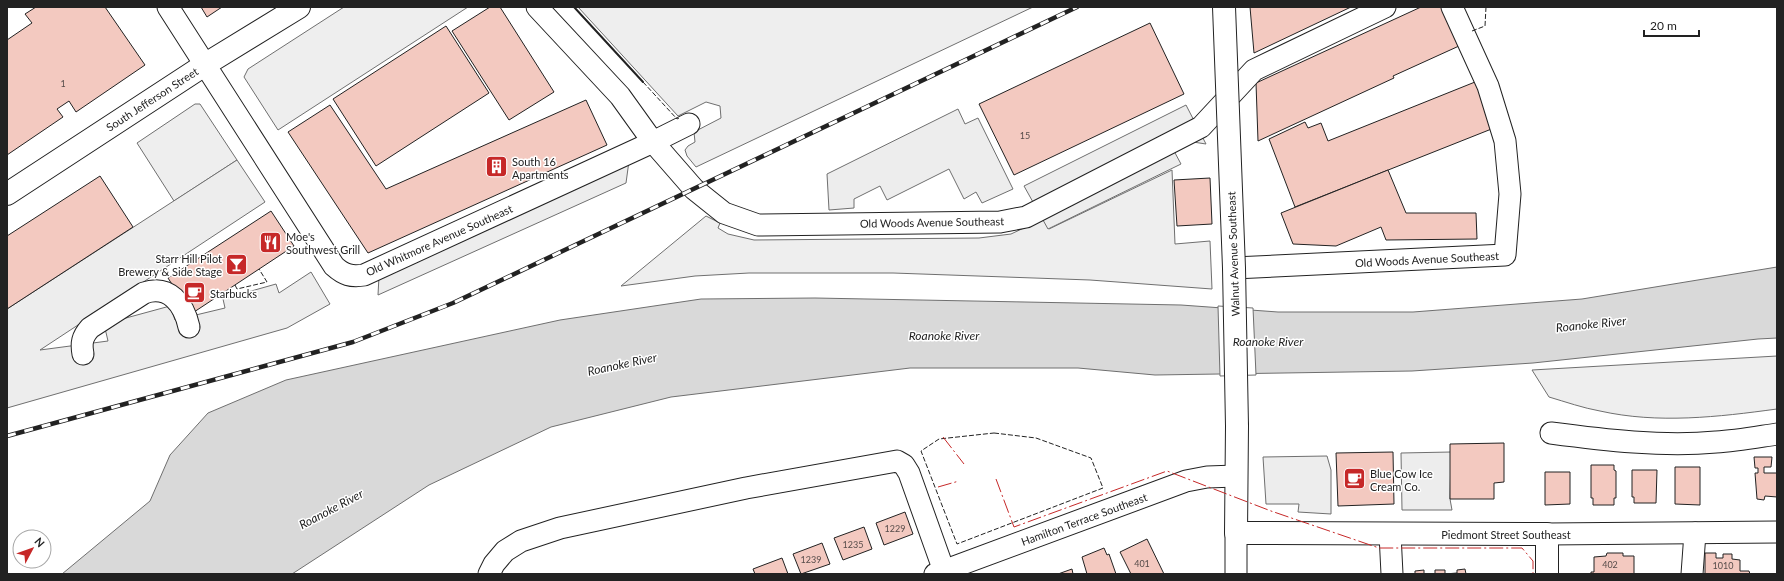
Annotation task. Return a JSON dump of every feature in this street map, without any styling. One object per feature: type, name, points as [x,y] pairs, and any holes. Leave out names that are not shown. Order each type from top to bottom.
[{"type":"main road","name":"South Jefferson Street","points":[[7,194],[206,64],[299,7]]},
{"type":"main road","name":"Walnut Avenue Southeast","points":[[1224,7],[1234,268],[1237,426],[1236,533]]},
{"type":"main road","name":"Piedmont Street Southeast","points":[[1236,533],[1547,534]]},
{"type":"main road","points":[[1547,534],[1547,574]]},
{"type":"street","points":[[168,7],[206,64]]},
{"type":"street","name":"Old Woods Avenue Southeast","points":[[537,7],[620,96],[653,142],[694,189],[724,213],[758,225],[1000,222],[1026,217],[1201,127],[1254,70],[1385,7]]},
{"type":"street","name":"Old Woods Avenue Southeast","points":[[1234,268],[1505,255],[1510,194],[1505,141],[1488,86],[1452,7]]},
{"type":"street","name":"Old Whitmore Avenue Southeast","points":[[206,64],[334,266],[343,274],[353,277],[364,275],[653,142]]},
{"type":"street","points":[[653,142],[689,124]]},
{"type":"street","points":[[83,354],[81,342],[84,335],[90,328],[144,293],[153,290],[163,291],[179,304],[186,314],[189,327]]},
{"type":"street","points":[[1551,433],[1595,439],[1652,443],[1716,442],[1777,434]]},
{"type":"street","points":[[489,574],[494,564],[505,551],[521,541],[560,528],[746,488],[897,461],[904,465],[909,473],[940,572]]},
{"type":"street","name":"Hamilton Terrace Southeast","points":[[940,572],[1186,481],[1207,477],[1236,476]]},
{"type":"street","name":"Piedmont Street Southeast","points":[[1547,534],[1777,532]]},
{"type":"street","name":"Walnut Avenue Southeast","points":[[1236,533],[1236,574]]},
{"type":"street","points":[[1692,574],[1695,533]]},
{"type":"street","points":[[1390,534],[1392,574]]},
{"type":"shaded area","points":[[344,7],[468,7],[278,130],[244,77],[248,69]]},
{"type":"shaded area","points":[[578,7],[1033,7],[696,167],[687,156],[685,150],[688,146],[695,142],[694,132],[721,118],[720,106],[706,102],[678,116]]},
{"type":"shaded area","points":[[195,104],[200,104],[237,160],[174,201],[137,143]]},
{"type":"shaded area","points":[[1186,105],[1206,144],[1193,142],[1174,151],[1181,164],[1048,229],[1024,186]]},
{"type":"shaded area","points":[[958,109],[965,124],[978,118],[1013,189],[982,203],[976,192],[964,199],[949,169],[887,200],[880,186],[854,199],[854,208],[829,210],[827,174]]},
{"type":"shaded area","points":[[237,160],[265,202],[40,350],[108,341],[104,324],[170,306],[175,320],[225,308],[223,299],[276,284],[279,293],[311,272],[330,304],[287,328],[7,408],[7,309]]},
{"type":"shaded area","points":[[629,161],[626,183],[378,295],[379,276]]},
{"type":"shaded area","points":[[1172,170],[1175,244],[1210,241],[1212,289],[1090,280],[893,273],[749,273],[695,276],[621,286],[706,216],[720,223],[718,228],[728,234],[754,240],[979,238],[1011,234],[1043,219],[1049,229]]},
{"type":"shaded area","points":[[1777,356],[1777,409],[1710,417],[1644,417],[1622,415],[1587,408],[1549,397],[1532,370]]},
{"type":"shaded area","points":[[1451,452],[1450,499],[1452,510],[1402,510],[1401,453]]},
{"type":"shaded area","points":[[1327,456],[1331,470],[1331,514],[1298,512],[1299,504],[1266,504],[1263,457]]},
{"type":"water","name":"Roanoke River","points":[[1777,267],[1777,338],[1533,363],[1412,371],[1155,375],[1078,368],[910,368],[671,397],[551,427],[429,485],[292,574],[62,574],[150,501],[170,455],[208,413],[286,380],[560,320],[701,299],[815,298],[1181,305],[1278,312],[1413,312],[1582,299]]},
{"type":"pier","points":[[1218,306],[1253,308],[1256,375],[1220,376]]},
{"type":"building","points":[[36,7],[105,7],[145,65],[76,112],[69,101],[57,109],[63,117],[7,155],[7,40],[32,23],[25,14]]},
{"type":"building","points":[[201,7],[222,7],[207,17]]},
{"type":"building","points":[[490,7],[500,7],[554,92],[509,120],[452,31]]},
{"type":"building","points":[[1250,7],[1351,7],[1254,53]]},
{"type":"building","points":[[1421,7],[1441,7],[1459,46],[1258,141],[1256,83]]},
{"type":"building","points":[[1150,23],[1184,94],[1014,175],[979,104]]},
{"type":"building","points":[[446,26],[489,93],[376,166],[333,99]]},
{"type":"building","points":[[1475,82],[1494,128],[1295,207],[1269,139],[1305,122],[1308,128],[1321,123],[1328,141]]},
{"type":"building","name":"South 16 Apartments","points":[[586,100],[607,145],[368,253],[288,132],[330,105],[386,189]]},
{"type":"building","points":[[1388,170],[1406,213],[1476,213],[1477,239],[1386,240],[1381,227],[1336,246],[1293,244],[1281,213]]},
{"type":"building","points":[[100,176],[133,227],[7,309],[7,236]]},
{"type":"building","points":[[1210,178],[1212,224],[1177,226],[1174,180]]},
{"type":"building","points":[[271,211],[294,246],[191,314],[168,278]]},
{"type":"building","points":[[1504,443],[1504,482],[1494,483],[1494,499],[1450,499],[1450,444]]},
{"type":"building","points":[[1393,452],[1394,504],[1338,506],[1336,453]]},
{"type":"building","points":[[1754,457],[1772,457],[1771,467],[1764,467],[1764,473],[1777,473],[1777,497],[1765,496],[1764,500],[1757,499],[1755,473],[1758,473],[1758,468],[1755,468]]},
{"type":"building","points":[[1591,465],[1614,465],[1614,470],[1616,471],[1616,498],[1614,498],[1614,505],[1593,505],[1593,498],[1591,498]]},
{"type":"building","points":[[1675,467],[1700,467],[1700,505],[1675,504]]},
{"type":"building","points":[[1632,470],[1657,470],[1656,503],[1634,503],[1634,497],[1632,497]]},
{"type":"building","points":[[1545,472],[1570,472],[1570,504],[1545,505]]},
{"type":"building","points":[[905,512],[913,534],[884,545],[876,523]]},
{"type":"building","points":[[864,527],[872,549],[843,560],[834,538]]},
{"type":"building","points":[[1147,539],[1164,574],[1131,574],[1120,552]]},
{"type":"building","points":[[822,543],[830,564],[801,574],[793,554]]},
{"type":"building","points":[[1104,548],[1107,555],[1109,554],[1116,574],[1087,574],[1082,557]]},
{"type":"building","points":[[1607,553],[1623,553],[1623,556],[1634,556],[1634,574],[1591,574],[1591,572],[1594,572],[1594,557],[1606,556]]},
{"type":"building","points":[[1705,553],[1716,553],[1716,558],[1723,558],[1723,554],[1732,554],[1732,559],[1740,560],[1740,571],[1749,571],[1750,574],[1705,574]]},
{"type":"building","points":[[782,558],[788,574],[755,574],[753,569]]},
{"type":"building","points":[[1072,569],[1073,574],[1058,574]]},
{"type":"building","points":[[1465,569],[1466,574],[1445,574],[1457,573],[1457,570]]},
{"type":"building","points":[[1424,570],[1424,574],[1415,574],[1415,571]]},
{"type":"building","points":[[1435,570],[1445,570],[1445,574],[1435,574]]},
{"type":"railway","points":[[7,436],[353,342],[453,303],[1077,7]]},
{"type":"fence","points":[[1472,31],[1485,26],[1486,7]]},
{"type":"fence","points":[[643,82],[677,119],[679,118]]},
{"type":"fence","points":[[235,285],[237,289],[267,282],[259,269]]},
{"type":"fence","points":[[994,433],[1036,438],[1091,458],[1103,488],[957,544],[921,451],[939,439],[994,433]]},
{"type":"wall","points":[[574,7],[643,82]]},
{"type":"power","points":[[943,437],[964,464]]},
{"type":"power","points":[[996,479],[1014,527],[1167,471],[1271,511],[1379,548],[1522,548],[1533,561],[1533,574]]},
{"type":"power","points":[[938,487],[959,481]]},
{"type":"place","name":"South 16 Apartments","points":[[497,167]]},
{"type":"place","name":"Moe's Southwest Grill","points":[[271,242]]},
{"type":"place","name":"Starr Hill Pilot Brewery & Side Stage","points":[[237,264]]},
{"type":"place","name":"Starbucks","points":[[194,293]]},
{"type":"place","name":"Blue Cow Ice Cream Co.","points":[[1354,479]]}]
